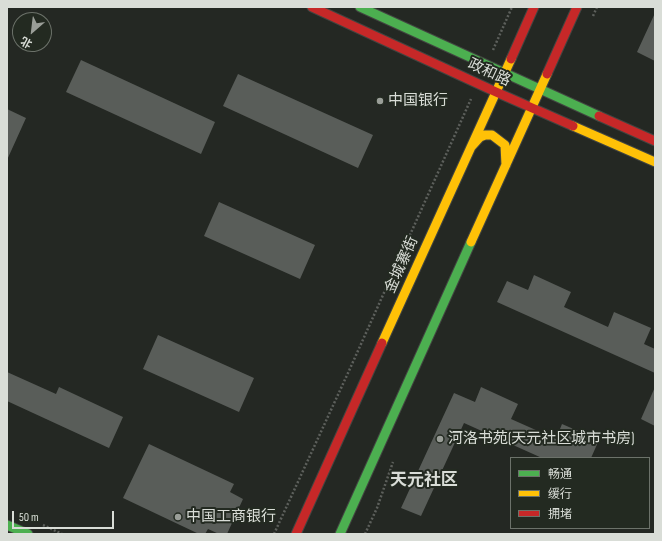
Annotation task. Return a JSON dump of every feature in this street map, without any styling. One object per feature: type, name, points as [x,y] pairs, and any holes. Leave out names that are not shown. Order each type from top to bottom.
[{"type":"main road","name":"政和路","points":[[312,7],[496,92],[655,162]]},
{"type":"main road","name":"政和路","points":[[360,7],[655,141]]},
{"type":"main road","name":"金城寨街","points":[[296,534],[534,7]]},
{"type":"main road","points":[[340,534],[577,7]]},
{"type":"main road","points":[[471,147],[480,137],[492,135],[500,140],[504,145],[506,150],[506,165]]},
{"type":"main road","points":[[7,525],[28,534]]},
{"type":"path","points":[[486,65],[512,7]]},
{"type":"path","points":[[274,534],[478,83]]},
{"type":"building","points":[[655,13],[655,61],[637,52]]},
{"type":"building","points":[[81,60],[215,122],[201,154],[66,92]]},
{"type":"building","points":[[238,74],[373,135],[358,168],[223,106]]},
{"type":"building","points":[[7,109],[26,118],[7,160]]},
{"type":"building","points":[[219,202],[315,245],[300,279],[204,236]]},
{"type":"building","points":[[534,275],[571,292],[564,307],[608,327],[614,312],[651,328],[644,344],[655,349],[655,373],[497,302],[507,281],[528,290]]},
{"type":"building","points":[[158,335],[254,378],[239,412],[143,369]]},
{"type":"building","points":[[7,372],[56,394],[59,387],[123,417],[109,448],[7,401]]},
{"type":"building","points":[[481,387],[518,404],[511,419],[556,439],[562,424],[599,440],[591,457],[540,457],[464,423],[421,516],[401,508],[454,393],[475,402]]},
{"type":"building","points":[[655,387],[655,426],[641,419]]},
{"type":"building","points":[[149,444],[234,484],[230,492],[243,499],[227,534],[219,534],[208,529],[205,534],[199,534],[123,498]]},
{"type":"traffic: fast","points":[[360,7],[599,116]]},
{"type":"traffic: fast","points":[[340,534],[471,242]]},
{"type":"traffic: fast","points":[[7,525],[28,534]]},
{"type":"traffic: slow","points":[[382,343],[511,59]]},
{"type":"traffic: slow","points":[[471,242],[547,74]]},
{"type":"traffic: slow","points":[[573,126],[655,162]]},
{"type":"traffic: slow","points":[[471,147],[480,137],[492,135],[505,145],[506,165]]},
{"type":"traffic: jam","points":[[312,7],[573,126]]},
{"type":"traffic: jam","points":[[511,59],[534,7]]},
{"type":"traffic: jam","points":[[547,74],[577,7]]},
{"type":"traffic: jam","points":[[599,116],[655,141]]},
{"type":"traffic: jam","points":[[296,534],[382,343]]},
{"type":"place","name":"中国银行","points":[[380,101]]},
{"type":"place","name":"河洛书苑(天元社区城市书房)","points":[[440,439]]},
{"type":"place","name":"中国工商银行","points":[[178,517]]},
{"type":"district","name":"天元社区","points":[[424,481]]}]
